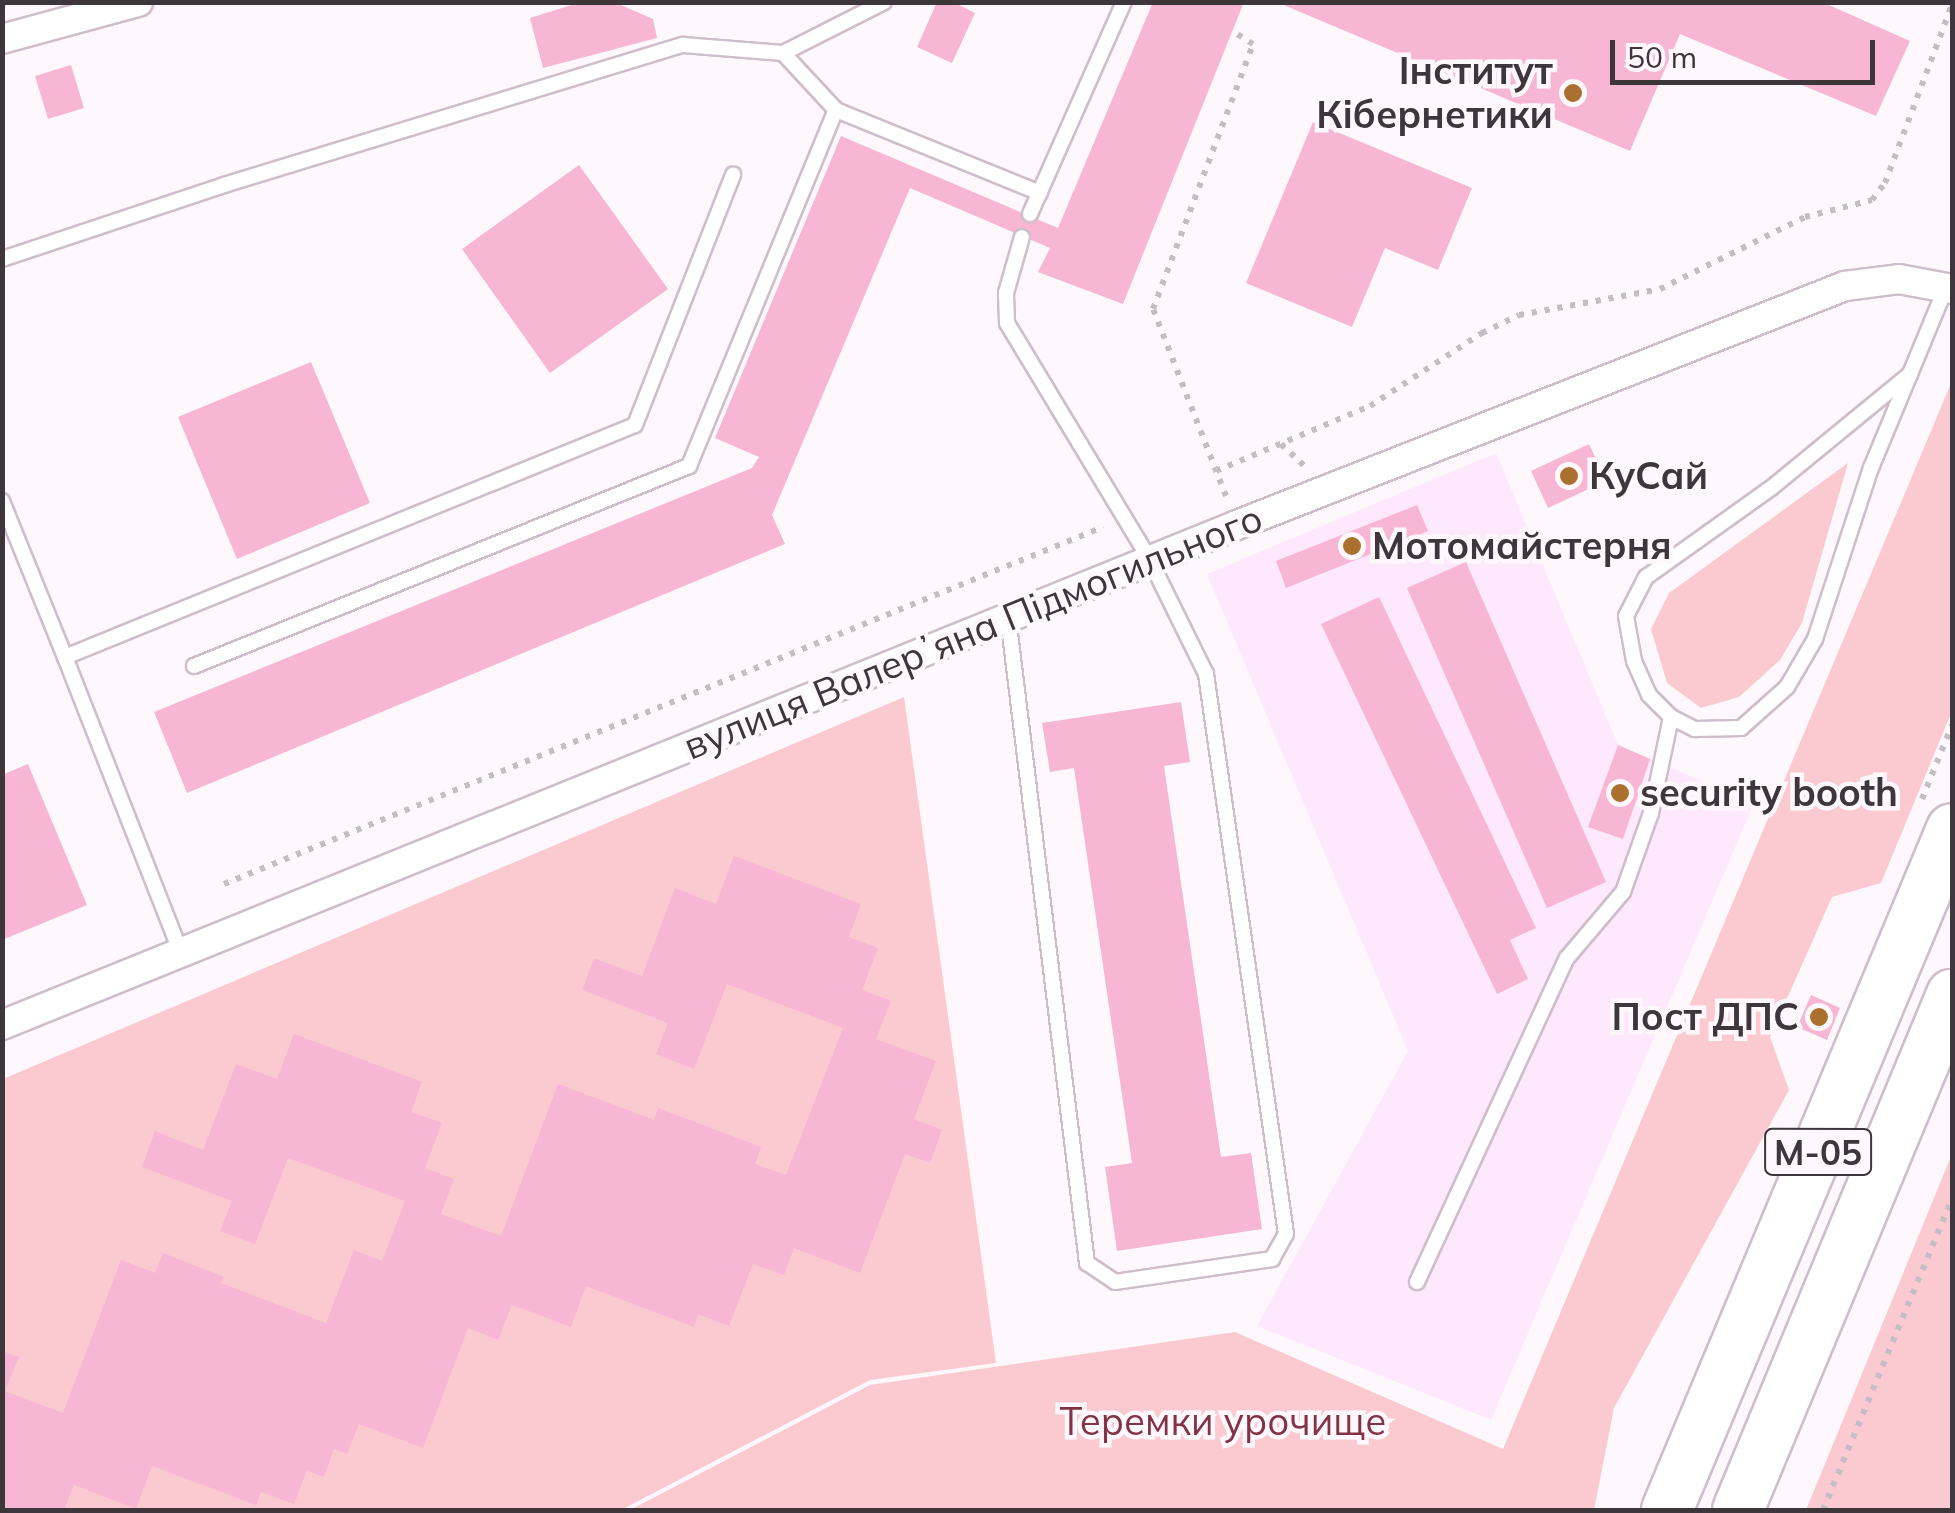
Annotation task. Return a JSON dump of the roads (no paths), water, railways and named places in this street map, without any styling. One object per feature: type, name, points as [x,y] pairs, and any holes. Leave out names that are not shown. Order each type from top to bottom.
[{"type":"highway","name":"М-05","points":[[1666,1510],[1952,829]]},
{"type":"highway","name":"М-05","points":[[1738,1510],[1952,994]]},
{"type":"street","points":[[2,40],[138,2]]},
{"type":"street","name":"вулиця Валерʼяна Підмогильного","points":[[2,1025],[1237,525],[1845,286],[1899,279],[1950,282]]},
{"type":"lane","points":[[2,259],[224,185],[683,44],[782,53],[884,2]]},
{"type":"lane","points":[[1030,214],[1124,2]]},
{"type":"lane","points":[[782,53],[836,110],[1040,193]]},
{"type":"lane","points":[[194,666],[689,466],[836,110]]},
{"type":"lane","points":[[65,657],[635,425],[733,174]]},
{"type":"lane","points":[[1008,618],[1088,1263],[1115,1282],[1272,1260],[1286,1234],[1206,674],[1150,560],[1006,323],[1006,293],[1022,237]]},
{"type":"lane","points":[[1910,374],[1770,488],[1646,577],[1626,616],[1634,662],[1649,695],[1671,717],[1695,729],[1741,728],[1788,687],[1815,639],[1872,468],[1950,282]]},
{"type":"lane","points":[[2,501],[180,953]]},
{"type":"lane","points":[[1417,1282],[1568,958],[1622,892],[1651,813],[1671,717]]},
{"type":"place","name":"Інститут Кібернетики","points":[[1573,93]]},
{"type":"place","name":"КуСай","points":[[1569,476]]},
{"type":"place","name":"Мотомайстерня","points":[[1352,546]]},
{"type":"place","name":"security booth","points":[[1620,793]]},
{"type":"place","name":"Пост ДПС","points":[[1819,1017]]},
{"type":"park label","name":"Теремки урочище","points":[[1223,1422]]}]
